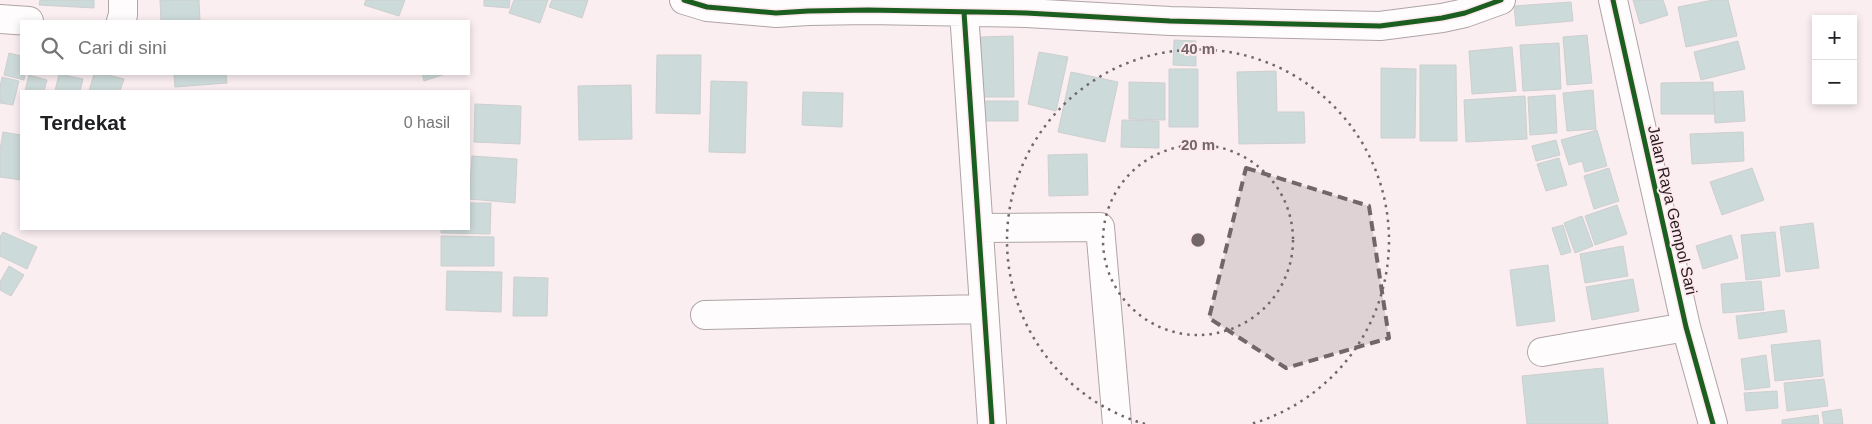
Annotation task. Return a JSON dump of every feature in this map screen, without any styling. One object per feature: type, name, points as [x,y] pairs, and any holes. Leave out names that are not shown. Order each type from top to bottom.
[{"type":"street","points":[[120,20],[123,15],[123,0]]},
{"type":"street","points":[[684,0],[707,7],[776,13],[882,5],[964,12],[1026,13],[1170,10],[1380,26],[1442,18],[1465,13],[1501,0]]},
{"type":"street","name":"Jalan Raya Gempol Sari","points":[[1613,0],[1686,327],[1713,424]]},
{"type":"street","points":[[964,12],[992,424]]},
{"type":"street","points":[[0,19],[20,20]]},
{"type":"street","points":[[979,228],[1100,227],[1117,424]]},
{"type":"street","points":[[705,315],[984,308]]},
{"type":"street","points":[[1542,352],[1686,327]]},
{"type":"highlighted area","points":[[1246,168],[1369,206],[1389,338],[1286,368],[1209,318]]},
{"type":"building","points":[[40,0],[94,0],[94,8],[39,5]]},
{"type":"building","points":[[160,0],[199,0],[200,20],[161,20]]},
{"type":"building","points":[[366,0],[405,0],[399,16],[364,5]]},
{"type":"building","points":[[484,0],[510,0],[509,8],[484,6]]},
{"type":"building","points":[[514,0],[548,0],[540,23],[509,13]]},
{"type":"building","points":[[552,0],[588,0],[582,18],[549,7]]},
{"type":"building","points":[[1633,0],[1663,0],[1668,15],[1640,24]]},
{"type":"building","points":[[1713,0],[1728,0],[1737,36],[1686,47],[1678,7]]},
{"type":"building","points":[[1571,2],[1573,21],[1516,26],[1514,6]]},
{"type":"building","points":[[1587,35],[1592,83],[1567,85],[1563,37]]},
{"type":"building","points":[[1013,36],[1014,97],[982,97],[981,37]]},
{"type":"building","points":[[1174,40],[1196,41],[1196,66],[1173,65]]},
{"type":"building","points":[[1738,41],[1745,69],[1701,80],[1694,52]]},
{"type":"building","points":[[1559,43],[1561,89],[1523,91],[1520,45]]},
{"type":"building","points":[[1512,47],[1516,91],[1472,94],[1469,51]]},
{"type":"building","points":[[1039,52],[1068,57],[1056,111],[1028,104]]},
{"type":"building","points":[[9,53],[20,56],[20,75],[25,75],[24,80],[4,75]]},
{"type":"building","points":[[657,55],[701,55],[700,114],[656,113]]},
{"type":"building","points":[[1420,65],[1456,65],[1457,141],[1420,141]]},
{"type":"building","points":[[1381,68],[1416,69],[1415,138],[1381,138]]},
{"type":"building","points":[[1169,69],[1198,69],[1198,127],[1169,127]]},
{"type":"building","points":[[1276,71],[1277,112],[1304,112],[1305,143],[1239,144],[1237,72]]},
{"type":"building","points":[[1071,72],[1118,82],[1105,142],[1058,132]]},
{"type":"building","points":[[29,75],[47,80],[44,90],[25,90]]},
{"type":"building","points":[[59,75],[83,79],[80,90],[55,90]]},
{"type":"building","points":[[94,75],[108,75],[124,79],[120,90],[89,90]]},
{"type":"building","points":[[174,75],[226,75],[227,83],[175,87]]},
{"type":"building","points":[[422,75],[442,75],[424,81]]},
{"type":"building","points":[[2,77],[19,81],[13,105],[0,103]]},
{"type":"building","points":[[711,81],[747,82],[745,153],[709,152]]},
{"type":"building","points":[[1129,82],[1165,83],[1165,120],[1129,119]]},
{"type":"building","points":[[1713,82],[1714,114],[1661,114],[1661,83]]},
{"type":"building","points":[[631,85],[632,139],[579,140],[578,86]]},
{"type":"building","points":[[1593,90],[1596,129],[1567,131],[1563,93]]},
{"type":"building","points":[[1743,91],[1745,121],[1715,123],[1714,92]]},
{"type":"building","points":[[803,92],[843,93],[842,127],[802,125]]},
{"type":"building","points":[[1555,95],[1557,133],[1530,135],[1528,97]]},
{"type":"building","points":[[1525,96],[1527,139],[1466,142],[1464,100]]},
{"type":"building","points":[[973,101],[1018,101],[1018,121],[973,121]]},
{"type":"building","points":[[475,104],[521,106],[520,144],[474,142]]},
{"type":"building","points":[[1122,120],[1159,121],[1159,148],[1121,147]]},
{"type":"building","points":[[1597,130],[1607,166],[1585,172],[1582,161],[1569,165],[1561,140]]},
{"type":"building","points":[[3,132],[20,135],[20,180],[0,177],[0,150]]},
{"type":"building","points":[[1743,132],[1744,161],[1692,164],[1690,134]]},
{"type":"building","points":[[1556,140],[1560,155],[1536,161],[1532,146]]},
{"type":"building","points":[[1087,154],[1088,195],[1049,196],[1048,155]]},
{"type":"building","points":[[472,156],[517,159],[515,203],[470,199]]},
{"type":"building","points":[[1559,158],[1567,185],[1546,191],[1537,164]]},
{"type":"building","points":[[1609,168],[1619,201],[1594,209],[1584,176]]},
{"type":"building","points":[[1752,168],[1764,200],[1722,215],[1710,182]]},
{"type":"building","points":[[470,203],[491,203],[490,234],[441,233],[441,230],[470,230]]},
{"type":"building","points":[[1617,205],[1627,234],[1595,245],[1585,216]]},
{"type":"building","points":[[1582,216],[1593,246],[1575,253],[1564,223]]},
{"type":"building","points":[[1813,223],[1819,268],[1786,272],[1780,227]]},
{"type":"building","points":[[1563,225],[1571,252],[1561,255],[1552,228]]},
{"type":"building","points":[[3,232],[37,247],[27,269],[0,256],[0,237]]},
{"type":"building","points":[[1775,232],[1780,276],[1746,280],[1741,235]]},
{"type":"building","points":[[1731,235],[1738,258],[1703,269],[1696,246]]},
{"type":"building","points":[[441,236],[494,237],[494,266],[441,266]]},
{"type":"building","points":[[1623,246],[1628,276],[1585,283],[1580,254]]},
{"type":"building","points":[[1548,265],[1555,321],[1517,326],[1510,270]]},
{"type":"building","points":[[9,266],[24,275],[11,296],[0,290],[0,282]]},
{"type":"building","points":[[447,271],[502,272],[501,312],[446,310]]},
{"type":"building","points":[[514,277],[548,278],[547,316],[513,316]]},
{"type":"building","points":[[1633,279],[1639,311],[1592,320],[1586,287]]},
{"type":"building","points":[[1761,281],[1764,310],[1723,313],[1721,284]]},
{"type":"building","points":[[1784,310],[1787,332],[1739,339],[1736,316]]},
{"type":"building","points":[[1820,340],[1823,376],[1775,381],[1771,345]]},
{"type":"building","points":[[1766,355],[1770,387],[1745,390],[1741,359]]},
{"type":"building","points":[[1603,368],[1608,424],[1527,424],[1522,376]]},
{"type":"building","points":[[1824,379],[1828,406],[1787,411],[1784,383]]},
{"type":"building","points":[[1777,391],[1778,408],[1746,411],[1744,393]]},
{"type":"building","points":[[1841,409],[1843,424],[1824,424],[1822,412]]},
{"type":"building","points":[[1818,415],[1819,424],[1782,424],[1782,420]]},
{"type":"cycle path","points":[[684,0],[707,7],[776,13],[868,10],[1026,13],[1170,21],[1380,26],[1442,18],[1465,13],[1501,0]]},
{"type":"cycle path","points":[[1613,0],[1686,327],[1713,424]]},
{"type":"cycle path","points":[[964,12],[992,424]]}]
